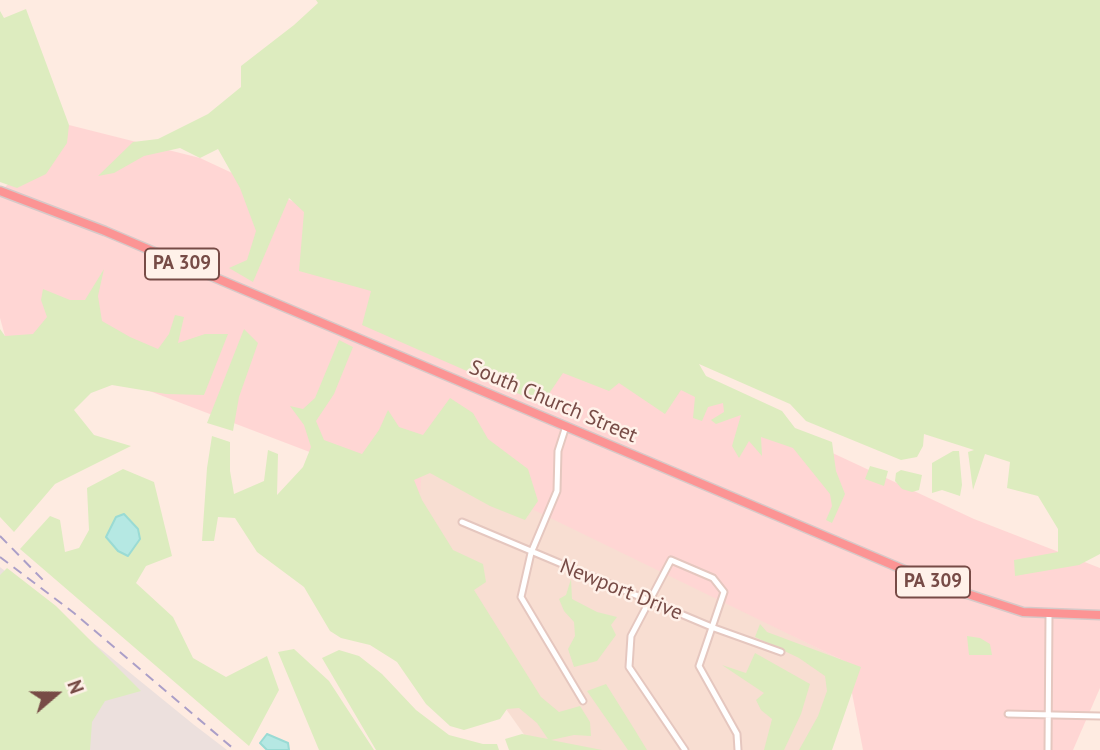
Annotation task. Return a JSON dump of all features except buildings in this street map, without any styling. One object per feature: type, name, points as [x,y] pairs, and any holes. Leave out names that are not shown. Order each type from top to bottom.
[{"type":"highway","name":"South Church Street","points":[[0,191],[105,231],[940,585],[993,605],[1049,615],[1100,614]]},
{"type":"street","points":[[565,426],[558,451],[557,491],[531,553],[521,597],[583,701]]},
{"type":"street","name":"Newport Drive","points":[[462,522],[714,628],[781,652]]},
{"type":"street","points":[[685,750],[629,667],[631,636],[671,559],[713,578],[724,592],[699,666],[737,734],[738,750]]},
{"type":"street","points":[[1048,750],[1049,615]]},
{"type":"street","points":[[1008,714],[1048,717],[1100,716]]},
{"type":"shaded area","points":[[69,125],[200,158],[974,519],[1100,568],[1100,688],[1073,750],[863,750],[846,662],[423,456],[420,494],[5,336],[0,318],[0,192]]},
{"type":"shaded area","points":[[423,456],[514,497],[846,662],[802,750],[535,750],[388,542]]},
{"type":"shaded area","points":[[0,567],[193,724],[227,750],[0,750]]},
{"type":"green space","points":[[316,0],[1100,0],[1100,554],[1079,565],[1015,576],[1014,560],[1058,552],[1058,529],[1038,496],[1007,488],[1010,462],[985,454],[973,490],[968,452],[974,450],[924,434],[923,446],[917,457],[901,460],[806,421],[790,404],[699,364],[706,376],[782,411],[795,428],[832,442],[836,471],[845,494],[832,523],[826,520],[832,506],[830,494],[793,448],[761,437],[762,456],[749,441],[739,458],[732,446],[741,415],[716,424],[711,420],[724,412],[723,403],[708,407],[702,421],[693,418],[695,397],[681,390],[665,414],[619,383],[609,391],[563,373],[542,404],[362,325],[371,291],[299,271],[304,212],[289,198],[253,282],[229,268],[247,260],[256,231],[240,188],[218,149],[200,158],[180,148],[144,156],[114,173],[98,176],[133,142],[158,139],[208,114],[241,87],[241,66],[294,25],[318,3]]},
{"type":"green space","points":[[26,9],[69,125],[67,143],[46,174],[17,188],[0,182],[0,11],[4,18]]},
{"type":"green space","points":[[104,269],[98,296],[102,321],[130,337],[158,349],[169,334],[175,315],[184,317],[178,343],[205,334],[228,334],[204,395],[166,394],[112,385],[91,393],[74,410],[94,435],[131,446],[55,484],[14,532],[0,517],[0,329],[5,336],[33,334],[47,317],[41,300],[43,289],[70,300],[85,300]]},
{"type":"green space","points":[[244,329],[258,343],[239,397],[233,431],[207,423]]},
{"type":"green space","points":[[339,340],[353,347],[334,394],[316,421],[324,440],[362,454],[379,430],[388,410],[399,427],[423,435],[450,398],[473,413],[488,439],[528,469],[538,501],[525,520],[490,506],[430,473],[414,480],[422,500],[453,550],[483,564],[486,582],[474,590],[541,697],[559,712],[580,706],[590,722],[591,736],[574,735],[551,740],[602,750],[509,750],[505,739],[522,734],[548,739],[537,723],[519,708],[507,709],[500,719],[464,730],[450,726],[426,704],[397,662],[370,645],[341,638],[330,631],[304,587],[257,552],[235,518],[218,517],[214,541],[202,541],[212,436],[230,442],[230,471],[234,494],[264,481],[268,450],[278,454],[277,495],[303,467],[311,447],[304,425],[290,406],[303,409],[315,398]]},
{"type":"green space","points":[[953,451],[959,451],[962,485],[960,496],[942,490],[932,493],[932,463]]},
{"type":"green space","points":[[870,466],[888,471],[884,486],[865,479]]},
{"type":"green space","points":[[123,469],[154,482],[172,556],[146,566],[136,583],[173,617],[193,658],[226,677],[267,656],[279,690],[249,746],[20,549],[50,516],[60,520],[65,552],[79,548],[89,530],[87,488]]},
{"type":"green space","points":[[901,470],[922,475],[919,490],[912,492],[902,489],[895,481],[896,473]]},
{"type":"green space","points":[[7,568],[56,606],[141,691],[105,701],[92,722],[90,750],[0,750],[0,575]]},
{"type":"green space","points":[[571,579],[572,599],[597,612],[617,617],[611,625],[616,635],[597,661],[574,667],[568,649],[575,636],[574,622],[564,611],[559,599],[566,595]]},
{"type":"green space","points":[[760,624],[767,632],[861,667],[832,750],[799,750],[818,716],[827,691],[825,676],[799,658],[755,637]]},
{"type":"green space","points":[[967,636],[980,638],[990,644],[992,655],[969,655]]},
{"type":"green space","points":[[294,649],[329,681],[374,750],[319,750],[278,652]]},
{"type":"green space","points":[[339,650],[359,656],[382,674],[416,710],[449,735],[483,744],[497,744],[499,750],[376,750],[322,658]]},
{"type":"green space","points":[[755,653],[810,684],[801,714],[784,750],[764,750],[772,719],[761,710],[756,700],[764,693],[722,665],[746,673]]},
{"type":"green space","points":[[606,684],[647,750],[628,750],[587,691]]},
{"type":"water","points":[[124,514],[138,529],[140,539],[128,556],[118,551],[106,537],[116,517]]},
{"type":"water","points":[[267,734],[288,743],[289,750],[267,750],[260,743]]},
{"type":"railway","points":[[0,536],[43,580]]},
{"type":"railway","points":[[0,557],[74,613],[235,750]]}]
